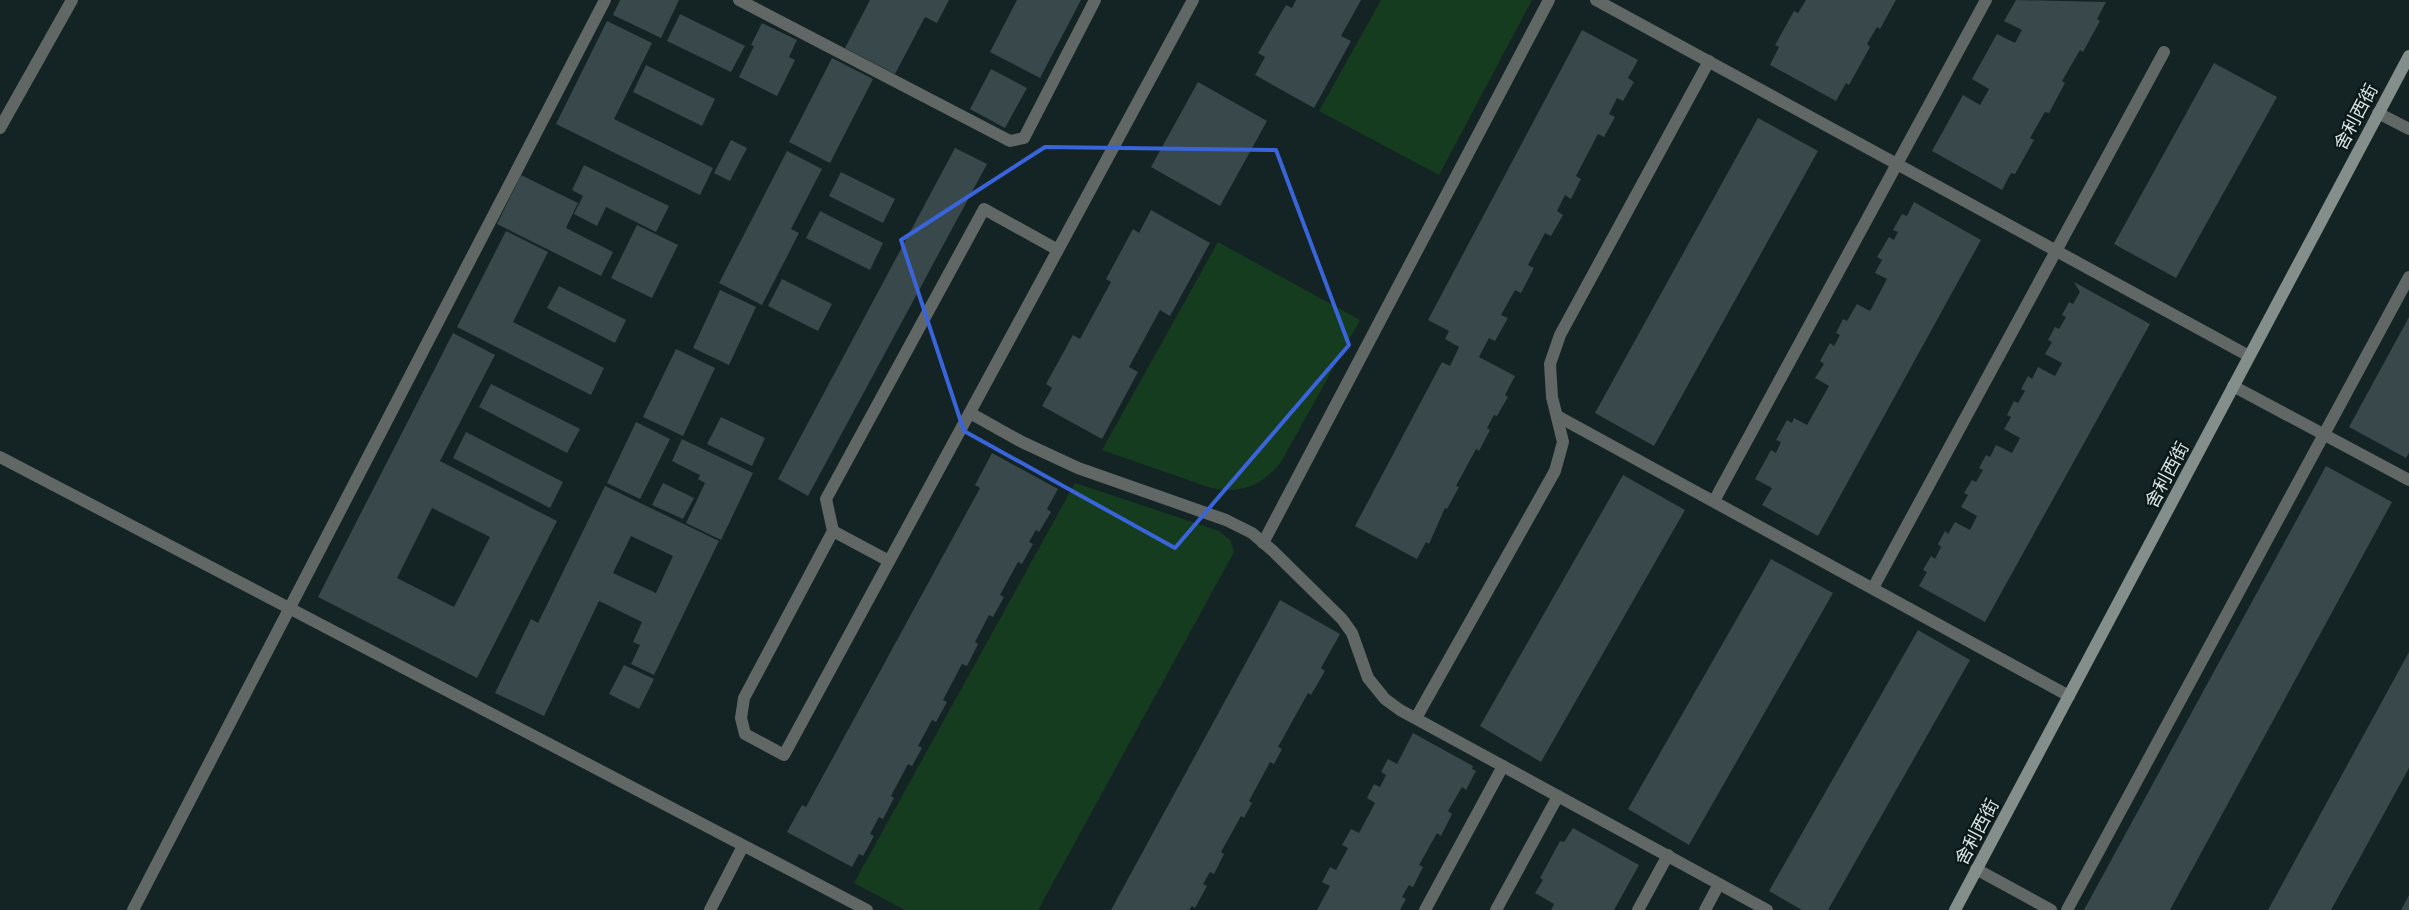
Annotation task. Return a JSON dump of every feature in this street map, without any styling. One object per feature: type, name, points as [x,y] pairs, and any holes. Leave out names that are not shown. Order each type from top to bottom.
[{"type":"street","points":[[0,128],[72,0]]},
{"type":"street","points":[[133,910],[604,0]]},
{"type":"street","points":[[739,0],[1010,141],[1024,138],[1095,0]]},
{"type":"street","points":[[1058,250],[984,209],[826,499],[833,531],[744,698],[741,718],[745,734],[784,755],[890,561],[970,413],[1193,0]]},
{"type":"street","points":[[1263,543],[1549,0]]},
{"type":"street","points":[[1596,0],[2249,356]]},
{"type":"street","points":[[1714,501],[1986,0]]},
{"type":"street","points":[[1873,588],[2164,52]]},
{"type":"street","name":"舍利西街","points":[[1955,910],[2409,56]]},
{"type":"street","points":[[1416,718],[1555,471],[1563,442],[1559,417],[1552,397],[1550,364],[1560,335],[1709,61]]},
{"type":"street","points":[[2378,113],[2409,130]]},
{"type":"street","points":[[2067,910],[2409,276]]},
{"type":"street","points":[[2233,386],[2409,480]]},
{"type":"street","points":[[970,413],[1022,442],[1078,468],[1226,520],[1252,533],[1342,619],[1352,634],[1368,678],[1385,699],[1416,718],[1767,910]]},
{"type":"street","points":[[1559,417],[2069,696]]},
{"type":"street","points":[[0,457],[867,910]]},
{"type":"street","points":[[833,531],[890,561]]},
{"type":"street","points":[[1425,910],[1503,766]]},
{"type":"street","points":[[1496,910],[1558,796]]},
{"type":"street","points":[[710,910],[743,846]]},
{"type":"street","points":[[1638,910],[1668,856]]},
{"type":"street","points":[[1976,869],[2051,910]]},
{"type":"street","points":[[1705,910],[1719,884]]},
{"type":"highlighted area","points":[[1045,147],[1276,150],[1349,345],[1175,548],[964,431],[901,240]]},
{"type":"green space","points":[[1381,0],[1532,0],[1439,175],[1319,111]]},
{"type":"green space","points":[[1218,242],[1360,320],[1281,462],[1258,482],[1241,489],[1232,490],[1211,488],[1102,450]]},
{"type":"green space","points":[[1075,483],[1219,531],[1230,540],[1234,552],[1038,910],[905,910],[854,883]]},
{"type":"building","points":[[620,0],[679,0],[661,38],[613,15]]},
{"type":"building","points":[[870,0],[949,0],[937,23],[925,17],[895,74],[845,48]]},
{"type":"building","points":[[1017,0],[1081,0],[1040,78],[990,52]]},
{"type":"building","points":[[1296,0],[1361,0],[1341,36],[1351,41],[1314,108],[1255,75],[1265,57],[1258,53],[1286,5],[1292,8]]},
{"type":"building","points":[[1806,0],[1896,0],[1880,29],[1877,27],[1867,44],[1870,47],[1849,85],[1846,83],[1836,101],[1770,65],[1779,47],[1775,45],[1794,11],[1798,13]]},
{"type":"building","points":[[2016,0],[2106,2],[2097,19],[2100,21],[2083,52],[2080,50],[2062,81],[2065,83],[2049,113],[2045,112],[2030,138],[2034,140],[2015,174],[2011,173],[2002,190],[1932,151],[1963,95],[1980,105],[1989,89],[1972,79],[1997,34],[2015,43],[2022,30],[2004,21]]},
{"type":"building","points":[[680,14],[745,46],[731,72],[667,41]]},
{"type":"building","points":[[607,21],[652,43],[614,119],[713,168],[700,195],[556,124]]},
{"type":"building","points":[[762,23],[797,40],[789,57],[795,60],[777,96],[739,77],[754,46],[751,45]]},
{"type":"building","points":[[1582,30],[1638,60],[1628,78],[1634,82],[1623,101],[1617,98],[1609,114],[1615,117],[1604,137],[1598,134],[1576,176],[1581,179],[1571,199],[1565,195],[1557,211],[1563,215],[1551,236],[1545,233],[1528,265],[1534,268],[1521,293],[1515,290],[1501,315],[1508,318],[1495,341],[1489,338],[1479,357],[1515,376],[1505,395],[1508,397],[1497,416],[1494,415],[1487,428],[1490,430],[1479,451],[1476,449],[1456,486],[1459,487],[1447,509],[1445,508],[1429,544],[1426,542],[1417,559],[1355,526],[1442,362],[1450,366],[1459,347],[1445,339],[1449,331],[1428,320]]},
{"type":"building","points":[[832,58],[873,79],[830,163],[789,142]]},
{"type":"building","points":[[2214,63],[2277,97],[2176,278],[2114,244]]},
{"type":"building","points":[[646,65],[715,99],[702,126],[633,92]]},
{"type":"building","points":[[991,69],[1027,88],[1005,128],[970,109]]},
{"type":"building","points":[[1198,82],[1267,121],[1220,206],[1151,167]]},
{"type":"building","points":[[1758,118],[1818,151],[1654,446],[1595,413]]},
{"type":"building","points":[[731,140],[747,148],[730,181],[714,173]]},
{"type":"building","points":[[955,148],[987,164],[808,496],[778,479]]},
{"type":"building","points":[[787,151],[822,169],[791,229],[799,233],[762,305],[719,283]]},
{"type":"building","points":[[584,165],[669,206],[656,232],[606,207],[597,226],[574,214],[583,196],[572,190]]},
{"type":"building","points":[[841,172],[895,199],[883,223],[829,196]]},
{"type":"building","points":[[521,175],[578,203],[566,228],[613,252],[601,276],[497,224]]},
{"type":"building","points":[[1914,202],[1981,240],[1818,536],[1762,505],[1772,488],[1755,479],[1771,450],[1776,453],[1781,442],[1776,440],[1787,420],[1792,423],[1794,418],[1807,425],[1829,386],[1815,378],[1824,364],[1820,361],[1830,343],[1834,346],[1840,335],[1836,333],[1843,319],[1847,321],[1857,304],[1870,311],[1887,279],[1875,273],[1882,260],[1877,257],[1889,237],[1894,240],[1898,232],[1893,230],[1902,214],[1907,216]]},
{"type":"building","points":[[1151,210],[1210,243],[1170,316],[1160,310],[1129,367],[1138,372],[1102,439],[1042,406],[1052,388],[1046,384],[1073,335],[1080,339],[1111,282],[1106,279],[1133,229],[1139,233]]},
{"type":"building","points":[[820,211],[883,243],[870,270],[806,238]]},
{"type":"building","points":[[637,225],[678,245],[652,298],[611,278]]},
{"type":"building","points":[[506,231],[548,252],[513,322],[604,368],[591,395],[457,327]]},
{"type":"building","points":[[782,279],[832,304],[818,331],[768,306]]},
{"type":"building","points":[[2074,282],[2150,324],[1985,622],[1919,586],[1927,572],[1923,570],[1931,556],[1935,559],[1941,547],[1938,544],[1945,531],[1948,534],[1955,522],[1970,530],[1977,516],[1961,507],[1968,495],[1964,493],[1972,480],[1976,482],[1983,470],[1979,468],[1986,455],[1990,457],[1996,445],[2012,453],[2020,438],[2004,429],[2011,417],[2007,415],[2014,401],[2018,403],[2025,391],[2021,389],[2028,376],[2032,379],[2038,367],[2055,376],[2062,363],[2045,354],[2052,342],[2048,340],[2055,327],[2059,329],[2066,317],[2062,315],[2069,302],[2073,304],[2080,292]]},
{"type":"building","points":[[559,286],[626,320],[615,343],[547,308]]},
{"type":"building","points":[[720,290],[756,307],[729,365],[693,348]]},
{"type":"building","points":[[2409,317],[2409,453],[2406,458],[2349,427]]},
{"type":"building","points":[[453,333],[495,355],[440,461],[557,521],[477,678],[318,597]],"holes":[[[432,508],[490,537],[454,607],[397,578]]]},
{"type":"building","points":[[676,349],[715,368],[683,436],[643,417]]},
{"type":"building","points":[[491,384],[580,429],[567,453],[479,407]]},
{"type":"building","points":[[721,417],[765,438],[752,466],[707,444]]},
{"type":"building","points":[[636,422],[670,439],[640,499],[607,483]]},
{"type":"building","points":[[466,432],[563,482],[550,508],[453,458]]},
{"type":"building","points":[[682,439],[753,473],[721,540],[686,523],[705,483],[698,479],[700,475],[672,461]]},
{"type":"building","points":[[992,453],[1058,489],[1047,509],[1051,512],[1039,532],[1036,530],[1029,542],[1033,544],[1022,564],[1018,562],[1000,595],[1004,597],[993,617],[989,615],[975,642],[978,644],[967,666],[962,664],[943,700],[947,702],[936,722],[932,720],[918,746],[922,748],[912,766],[908,764],[891,796],[894,798],[883,819],[879,817],[870,834],[874,836],[863,856],[859,854],[852,867],[787,832],[802,805],[806,807],[980,488],[975,485]]},
{"type":"building","points":[[2326,466],[2392,502],[2170,910],[2084,910]]},
{"type":"building","points":[[1623,475],[1685,510],[1541,762],[1480,726]]},
{"type":"building","points":[[663,483],[694,498],[683,519],[652,505]]},
{"type":"building","points":[[605,486],[719,541],[654,675],[631,664],[640,645],[633,642],[642,622],[599,601],[544,716],[495,693],[531,619],[538,623]],"holes":[[[631,536],[673,556],[656,593],[613,573]]]},
{"type":"building","points":[[1771,559],[1833,593],[1689,845],[1628,809]]},
{"type":"building","points":[[1280,600],[1340,634],[1321,668],[1325,671],[1311,695],[1308,693],[1278,747],[1282,749],[1274,764],[1270,762],[1249,801],[1252,803],[1244,818],[1241,816],[1221,852],[1224,854],[1214,874],[1210,872],[1203,884],[1207,886],[1195,908],[1192,906],[1189,910],[1111,910]]},
{"type":"building","points":[[1918,630],[1970,660],[1828,910],[1802,910],[1769,891]]},
{"type":"building","points":[[2409,652],[2409,768],[2331,910],[2268,910]]},
{"type":"building","points":[[624,665],[654,679],[639,709],[609,694]]},
{"type":"building","points":[[1413,733],[1473,766],[1472,769],[1476,771],[1466,790],[1462,787],[1448,811],[1452,814],[1441,836],[1437,833],[1419,865],[1423,867],[1413,887],[1409,885],[1402,897],[1406,899],[1400,910],[1317,910],[1330,886],[1322,882],[1330,867],[1336,870],[1348,848],[1342,845],[1351,829],[1359,833],[1375,803],[1367,798],[1374,784],[1380,787],[1386,775],[1381,772],[1388,759],[1397,764]]},
{"type":"building","points":[[1573,828],[1639,865],[1614,910],[1551,910],[1554,904],[1535,893],[1543,880],[1540,878],[1560,841],[1564,842]]},
{"type":"building","points":[[2409,895],[2409,910],[2401,910]]}]
